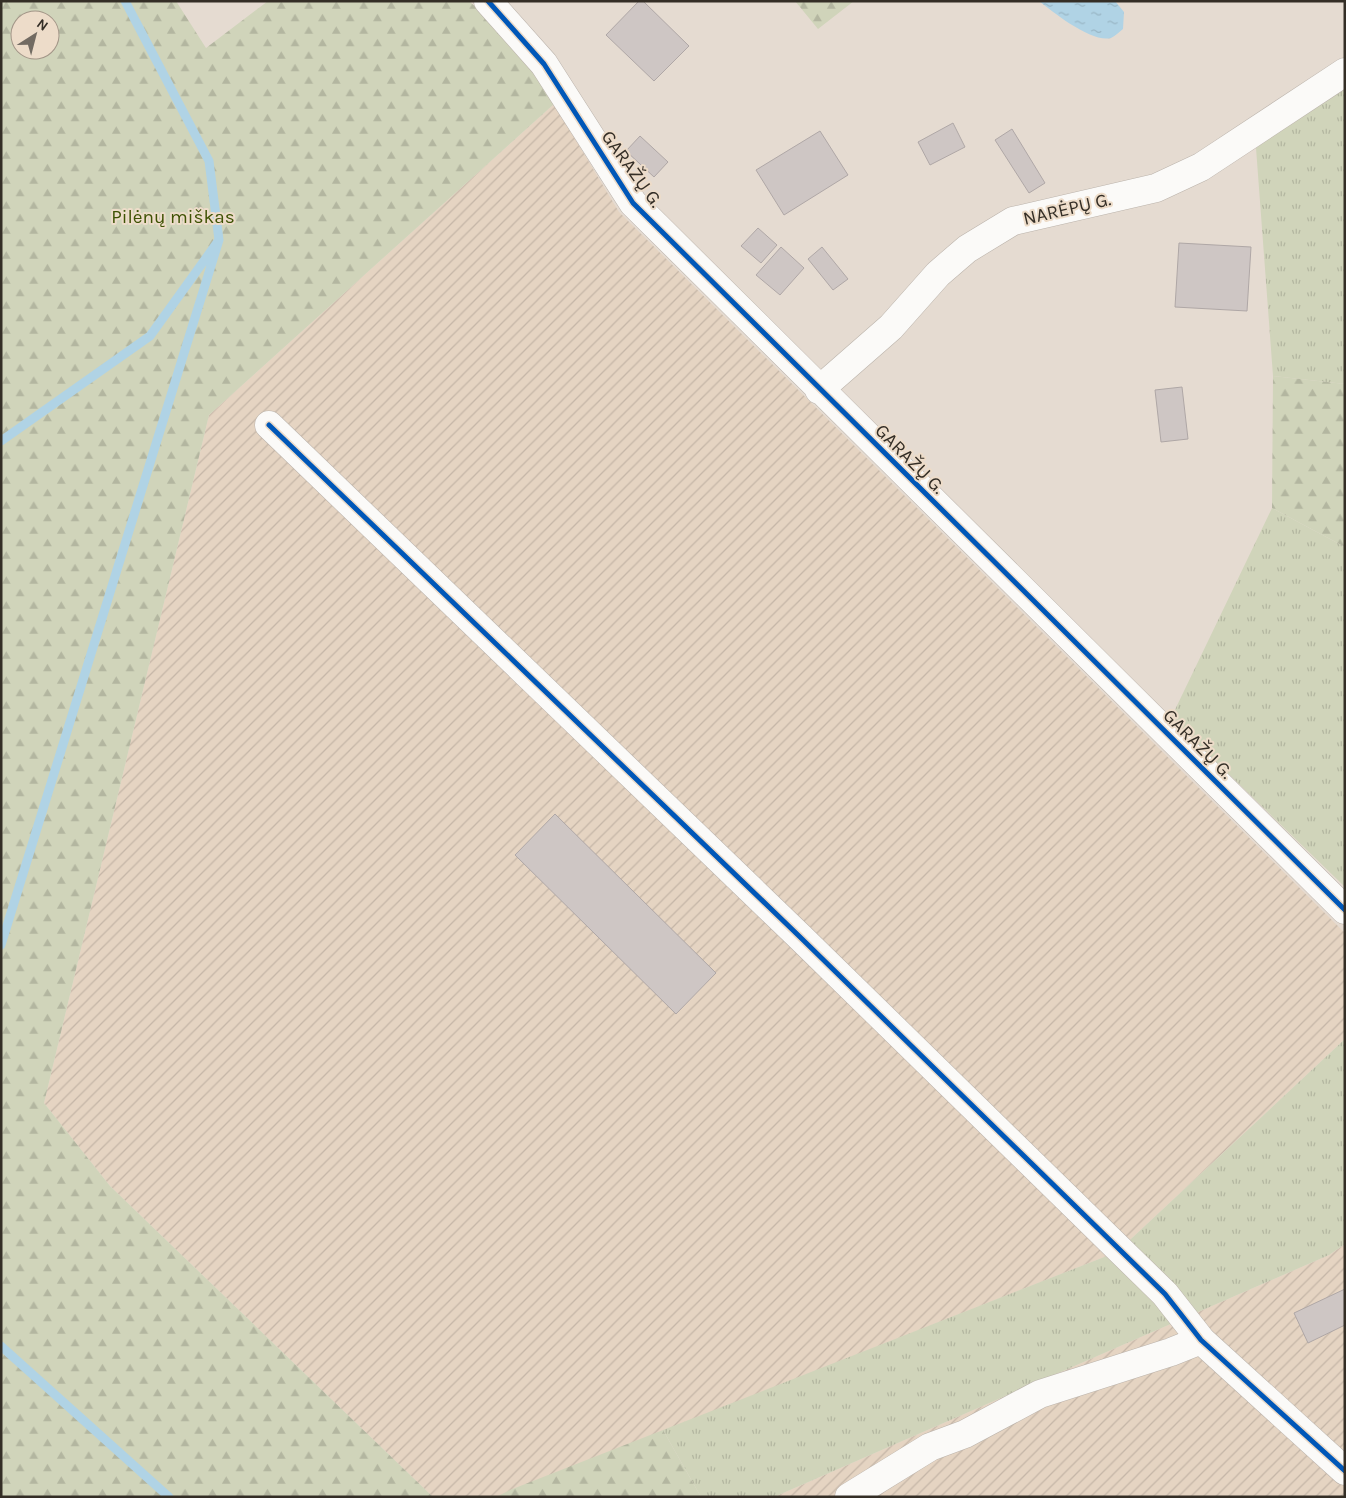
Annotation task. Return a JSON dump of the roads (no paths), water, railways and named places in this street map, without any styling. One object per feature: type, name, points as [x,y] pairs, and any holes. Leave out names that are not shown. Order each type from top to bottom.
[{"type":"street","name":"GARAŽŲ G.","points":[[488,1],[544,64],[633,203],[819,390],[1345,910]]},
{"type":"street","name":"NARĖPŲ G.","points":[[819,390],[891,327],[938,274],[967,249],[1013,221],[1156,188],[1201,167],[1345,72]]},
{"type":"street","points":[[269,425],[799,936],[1165,1294],[1201,1340],[1345,1471]]},
{"type":"street","points":[[849,1497],[930,1447],[965,1434],[1040,1394],[1171,1352],[1201,1340]]},
{"type":"water","points":[[1039,1],[1115,1],[1124,12],[1123,29],[1111,38],[1094,36],[1074,26]]},
{"type":"waterway","points":[[1,441],[150,336],[219,240],[209,161],[125,1]]},
{"type":"waterway","points":[[1,945],[219,240]]},
{"type":"waterway","points":[[1,1346],[169,1497]]},
{"type":"park label","name":"Pilėnų miškas","points":[[173,217]]}]
